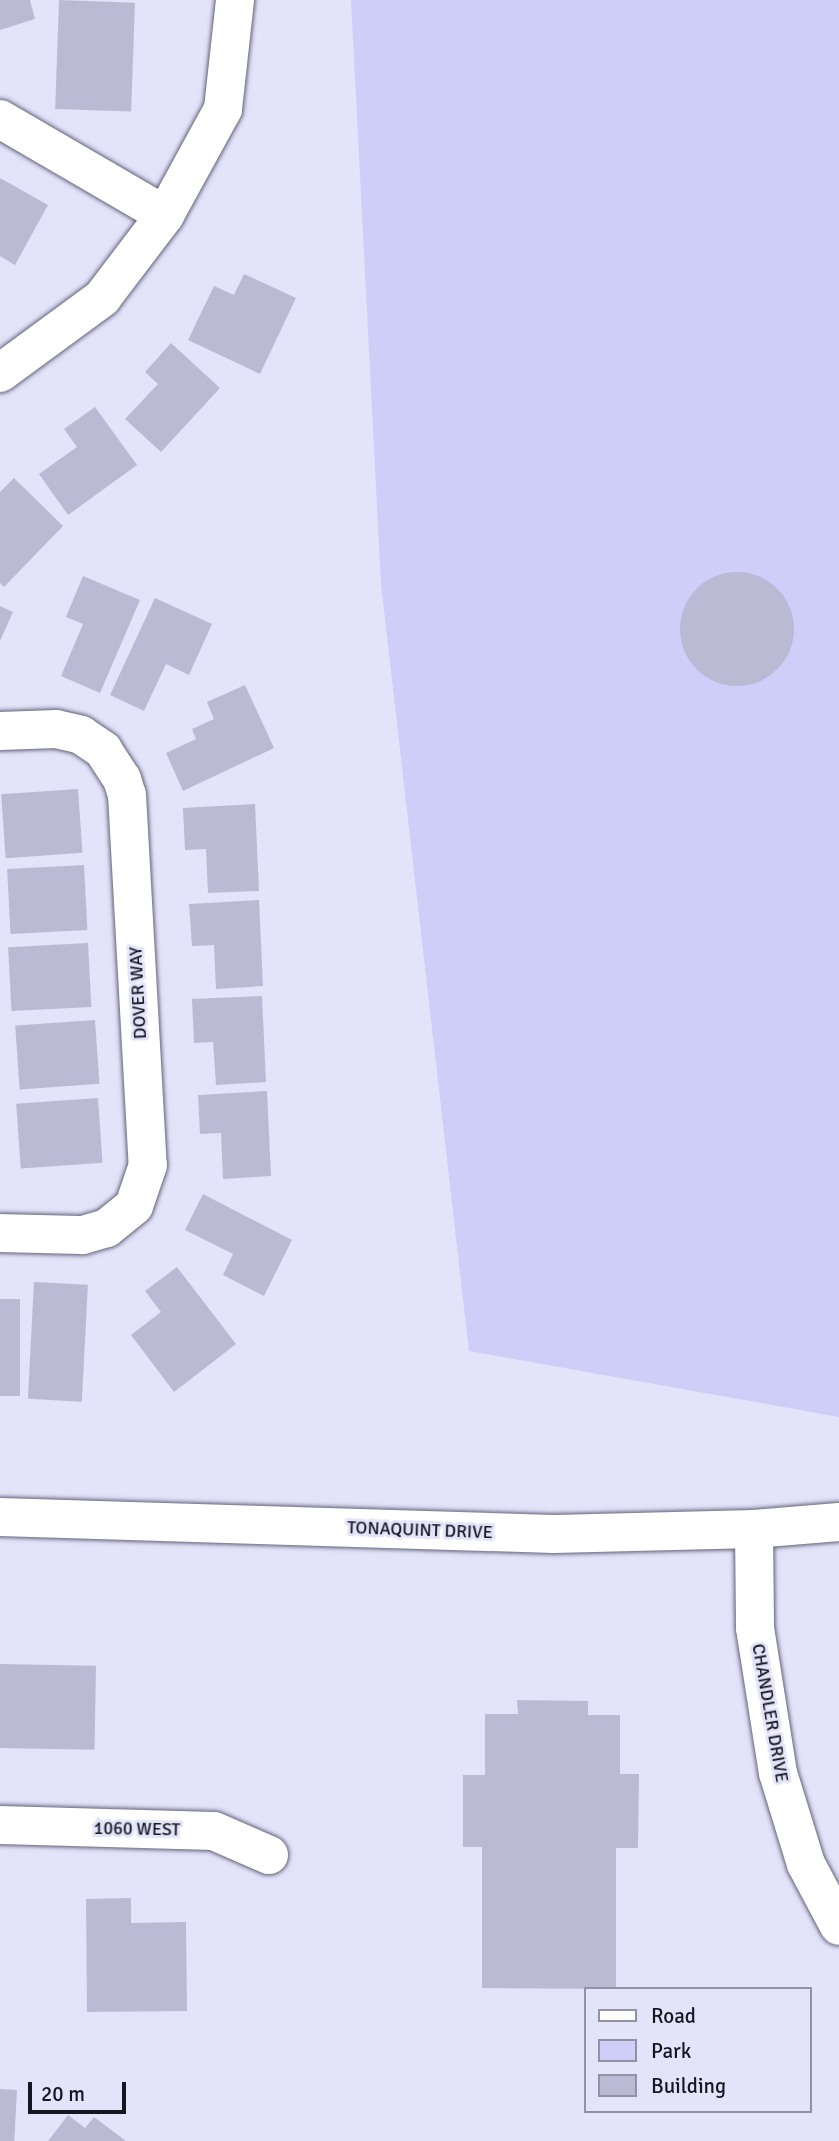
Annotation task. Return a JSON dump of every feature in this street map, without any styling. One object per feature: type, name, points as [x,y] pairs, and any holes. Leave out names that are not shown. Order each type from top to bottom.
[{"type":"street","points":[[0,373],[102,299],[165,215],[223,109],[235,0]]},
{"type":"street","points":[[0,120],[165,215]]},
{"type":"street","name":"DOVER WAY","points":[[0,731],[56,729],[81,735],[103,750],[122,779],[148,1165],[134,1206],[107,1228],[82,1235],[0,1233]]},
{"type":"street","name":"TONAQUINT DRIVE","points":[[0,1517],[554,1534],[754,1530],[839,1522]]},
{"type":"street","name":"CHANDLER DRIVE","points":[[754,1530],[755,1628],[778,1773],[806,1864],[839,1926]]},
{"type":"street","name":"1060 WEST","points":[[0,1825],[214,1831],[269,1855]]},
{"type":"green space","points":[[351,0],[839,0],[839,1417],[469,1351],[381,584]]},
{"type":"building","points":[[0,0],[30,0],[35,19],[0,30]]},
{"type":"building","points":[[59,0],[135,3],[131,112],[55,109]]},
{"type":"building","points":[[0,178],[48,205],[15,265],[0,256]]},
{"type":"building","points":[[244,274],[296,298],[260,374],[188,340],[214,286],[234,295]]},
{"type":"building","points":[[171,343],[220,388],[161,452],[125,419],[158,384],[145,372]]},
{"type":"building","points":[[95,407],[137,465],[68,515],[39,474],[77,447],[64,429]]},
{"type":"building","points":[[14,478],[63,526],[4,587],[0,583],[0,492]]},
{"type":"building","points":[[737,572],[759,576],[777,589],[790,607],[794,629],[790,651],[777,669],[759,682],[737,686],[715,682],[697,669],[684,651],[680,629],[684,607],[697,589],[715,576]]},
{"type":"building","points":[[83,576],[140,600],[100,693],[61,676],[83,624],[66,617]]},
{"type":"building","points":[[155,598],[212,624],[189,675],[166,664],[144,711],[110,695]]},
{"type":"building","points":[[0,606],[13,612],[0,641]]},
{"type":"building","points":[[245,685],[274,748],[183,791],[166,753],[196,739],[192,729],[214,719],[207,702]]},
{"type":"building","points":[[78,789],[82,853],[6,858],[1,794]]},
{"type":"building","points":[[255,804],[259,891],[208,893],[206,849],[185,850],[183,808]]},
{"type":"building","points":[[84,865],[87,930],[11,934],[7,869]]},
{"type":"building","points":[[259,900],[263,986],[216,989],[214,945],[192,946],[189,904]]},
{"type":"building","points":[[88,943],[91,1007],[11,1011],[8,947]]},
{"type":"building","points":[[262,996],[266,1082],[216,1085],[213,1042],[194,1043],[192,999]]},
{"type":"building","points":[[95,1020],[99,1084],[20,1089],[15,1026]]},
{"type":"building","points":[[267,1091],[271,1176],[223,1179],[221,1133],[200,1134],[198,1095]]},
{"type":"building","points":[[98,1098],[103,1163],[21,1169],[16,1104]]},
{"type":"building","points":[[203,1194],[292,1240],[264,1296],[223,1275],[233,1254],[185,1230]]},
{"type":"building","points":[[177,1267],[236,1344],[174,1392],[131,1335],[161,1312],[145,1291]]},
{"type":"building","points":[[34,1282],[88,1285],[82,1402],[28,1399]]},
{"type":"building","points":[[0,1299],[20,1299],[20,1396],[0,1396]]},
{"type":"building","points":[[0,1664],[96,1666],[95,1750],[0,1748]]},
{"type":"building","points":[[517,1700],[588,1701],[588,1715],[620,1715],[620,1774],[639,1774],[638,1848],[616,1848],[616,1987],[482,1988],[482,1847],[463,1847],[463,1775],[485,1775],[485,1714],[518,1714]]},
{"type":"building","points":[[131,1898],[131,1923],[186,1922],[187,2011],[87,2012],[86,1899]]},
{"type":"building","points":[[0,2089],[17,2090],[14,2141],[0,2141]]},
{"type":"building","points":[[68,2115],[85,2128],[94,2117],[126,2141],[48,2141]]}]
